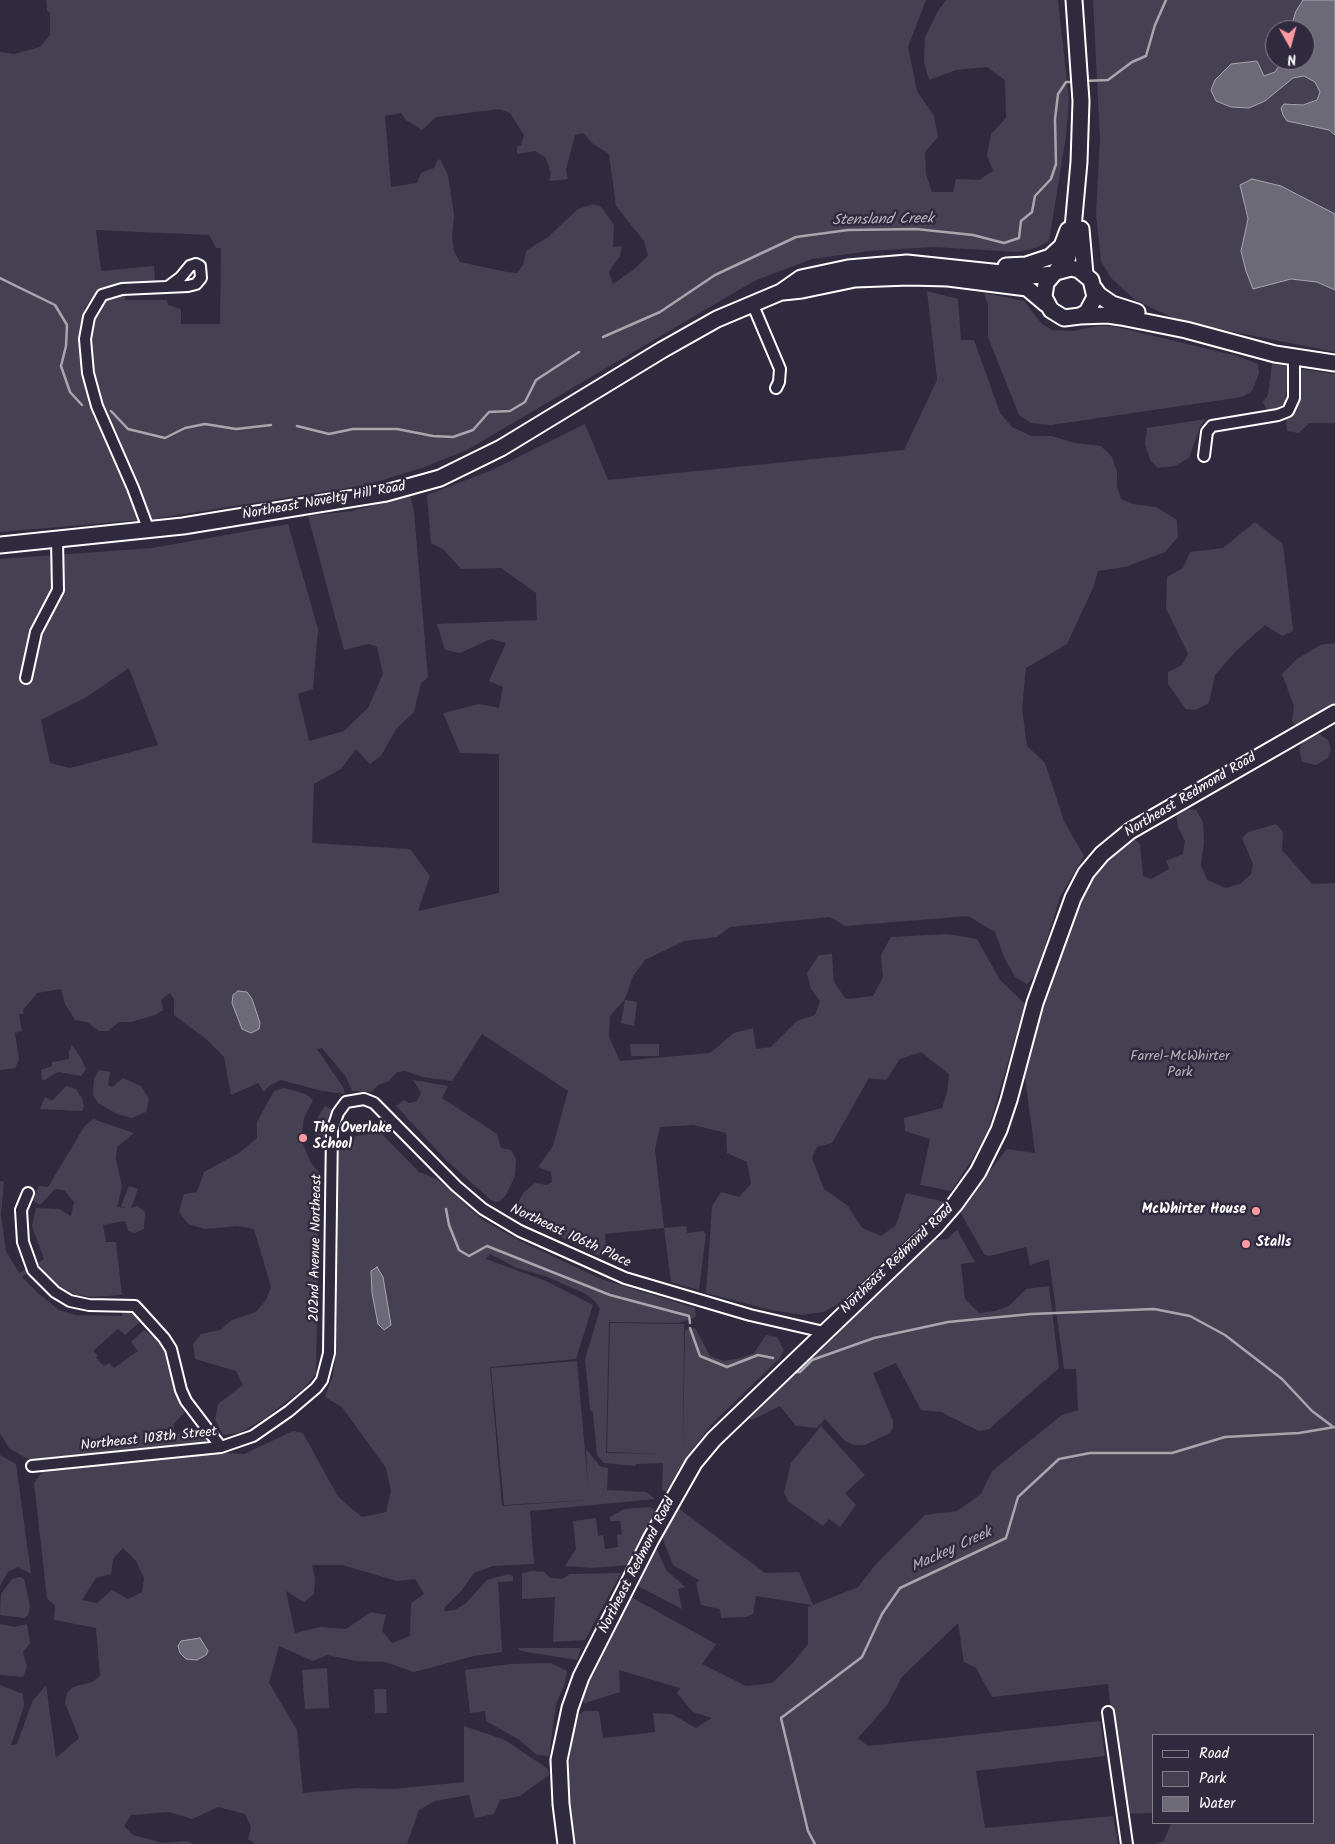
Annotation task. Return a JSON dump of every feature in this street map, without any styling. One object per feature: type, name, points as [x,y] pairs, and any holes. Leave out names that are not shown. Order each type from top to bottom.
[{"type":"street","points":[[1074,0],[1081,101],[1079,162],[1071,250],[1064,264],[1046,283],[1044,290],[1046,304],[1051,310],[1064,318],[1108,315],[1186,330],[1273,353],[1335,363]]},
{"type":"street","points":[[925,264],[956,263],[1013,267],[1041,262],[1050,257],[1066,238],[1073,184],[1079,162]]},
{"type":"street","points":[[1079,162],[1082,252],[1085,274],[1099,295],[1112,304],[1186,330]]},
{"type":"street","name":"Northeast Novelty Hill Road","points":[[0,545],[149,531],[360,498],[440,478],[501,448],[662,350],[717,319],[781,292],[801,278],[848,268],[907,263],[1030,276],[1055,273]]},
{"type":"street","points":[[1055,273],[1071,268],[1085,274]]},
{"type":"street","name":"Northeast Novelty Hill Road","points":[[781,292],[802,290],[855,279],[948,278],[1027,288],[1046,304]]},
{"type":"street","points":[[149,531],[133,488],[97,406],[87,366],[85,339],[89,317],[102,295],[122,289],[169,286]]},
{"type":"street","points":[[1080,316],[1092,305],[1094,288]]},
{"type":"street","points":[[752,303],[780,369],[779,382],[776,388]]},
{"type":"street","points":[[1204,456],[1207,432],[1212,426],[1278,415],[1288,411],[1294,398],[1294,357]]},
{"type":"street","points":[[26,678],[36,632],[58,590],[57,540]]},
{"type":"street","name":"Northeast Redmond Road","points":[[566,1844],[560,1804],[559,1760],[570,1708],[581,1677],[651,1539],[694,1463],[714,1439],[935,1227],[956,1204],[978,1172],[999,1130],[1035,1003],[1073,898],[1086,872],[1102,854],[1130,831],[1335,713]]},
{"type":"street","name":"Northeast 106th Place","points":[[346,1102],[364,1099],[374,1103],[456,1186],[483,1209],[536,1239],[607,1271],[640,1283],[750,1315],[824,1332]]},
{"type":"street","name":"202nd Avenue Northeast","points":[[327,1367],[332,1131],[338,1113],[346,1102]]},
{"type":"street","points":[[28,1193],[21,1210],[23,1242],[33,1270],[55,1292],[70,1301],[89,1305],[135,1306],[164,1338],[171,1349],[181,1390],[192,1412],[221,1448]]},
{"type":"street","name":"Northeast 108th Street","points":[[32,1466],[221,1448],[253,1436],[289,1411],[316,1388],[322,1380],[327,1367]]},
{"type":"street","points":[[1108,1712],[1127,1844]]},
{"type":"green space","points":[[46,0],[926,0],[908,47],[917,91],[934,116],[938,137],[925,152],[926,174],[932,192],[953,192],[956,179],[979,180],[993,171],[987,155],[991,134],[1006,118],[1005,80],[987,67],[956,70],[929,80],[924,62],[925,37],[938,11],[946,0],[1058,0],[1069,100],[1066,136],[1049,241],[1036,248],[1017,252],[933,247],[870,251],[812,259],[754,281],[467,450],[422,468],[366,485],[153,519],[0,532],[0,52],[14,54],[40,47],[50,35],[50,12],[47,11]],"holes":[[[499,109],[510,113],[524,135],[521,145],[517,147],[517,154],[535,151],[546,158],[551,174],[549,181],[568,179],[566,170],[575,135],[583,133],[592,143],[609,154],[616,206],[644,241],[648,256],[633,270],[613,284],[609,272],[620,256],[622,246],[613,247],[614,225],[601,207],[593,204],[578,209],[548,237],[526,251],[523,265],[517,273],[460,262],[454,251],[452,237],[454,215],[448,175],[440,159],[434,168],[421,173],[417,183],[391,187],[385,116],[401,113],[406,120],[422,130],[436,117]],[[96,230],[209,235],[216,248],[221,248],[220,324],[181,324],[181,309],[168,305],[167,300],[125,300],[125,293],[105,299],[95,309],[89,331],[90,396],[80,351],[80,331],[85,308],[96,292],[107,287],[155,283],[154,266],[101,271]]]},
{"type":"green space","points":[[1093,0],[1303,0],[1293,20],[1265,20],[1265,70],[1276,70],[1275,72],[1264,77],[1257,61],[1211,90],[1217,101],[1231,107],[1249,108],[1265,101],[1293,78],[1304,76],[1315,81],[1320,92],[1317,101],[1303,105],[1289,103],[1293,123],[1329,130],[1335,135],[1335,214],[1281,186],[1243,204],[1248,219],[1241,251],[1291,279],[1317,282],[1335,290],[1335,352],[1180,321],[1135,300],[1111,278],[1101,261],[1096,213],[1100,139]]},
{"type":"green space","points":[[927,291],[958,299],[961,340],[974,340],[1000,413],[1012,427],[1031,436],[1052,436],[1075,443],[1101,446],[1112,457],[1117,472],[1117,486],[1121,499],[1133,504],[1156,507],[1177,520],[1178,537],[1165,552],[1125,567],[1098,571],[1093,588],[1067,644],[1026,668],[1022,708],[1027,746],[1045,763],[1064,821],[1084,856],[1060,897],[1036,975],[1027,984],[1015,977],[1004,957],[995,932],[968,916],[845,926],[830,917],[730,927],[717,937],[684,941],[645,960],[633,976],[625,999],[610,1016],[609,1037],[620,1061],[710,1053],[734,1033],[753,1028],[756,1049],[771,1047],[797,1021],[815,1015],[820,1001],[811,989],[807,973],[819,955],[832,954],[834,982],[846,999],[873,996],[883,977],[881,955],[891,937],[947,934],[977,939],[1000,980],[1025,1004],[988,1130],[972,1160],[951,1191],[920,1185],[930,1139],[905,1131],[904,1118],[942,1108],[947,1092],[949,1074],[921,1052],[900,1059],[886,1080],[869,1078],[832,1143],[817,1147],[812,1158],[824,1189],[848,1206],[862,1228],[881,1236],[896,1225],[906,1193],[945,1202],[840,1303],[823,1312],[803,1315],[771,1310],[706,1293],[712,1206],[721,1192],[739,1197],[751,1184],[747,1162],[727,1153],[726,1133],[693,1125],[660,1127],[655,1149],[664,1228],[605,1234],[606,1247],[599,1256],[512,1213],[524,1192],[535,1183],[547,1185],[552,1182],[551,1172],[538,1167],[553,1146],[568,1091],[482,1034],[452,1081],[423,1077],[405,1071],[397,1072],[389,1081],[378,1085],[371,1092],[352,1091],[346,1077],[322,1048],[317,1049],[343,1087],[345,1094],[322,1091],[281,1080],[269,1086],[264,1092],[258,1083],[231,1095],[224,1057],[206,1039],[174,1015],[174,999],[170,993],[161,1000],[163,1010],[155,1015],[131,1022],[119,1022],[108,1031],[99,1031],[87,1022],[75,1020],[65,1004],[61,989],[37,993],[23,1010],[24,1014],[19,1014],[22,1031],[15,1033],[19,1060],[15,1068],[0,1070],[0,559],[152,548],[288,524],[318,629],[313,689],[298,694],[309,741],[344,731],[368,708],[383,674],[377,647],[369,644],[344,650],[308,516],[352,511],[410,495],[414,511],[428,678],[421,683],[414,712],[396,729],[381,756],[370,764],[356,749],[341,769],[314,784],[312,843],[410,849],[430,876],[418,911],[499,893],[499,754],[460,753],[443,713],[479,704],[499,708],[503,687],[489,681],[506,643],[491,639],[460,653],[445,650],[437,624],[537,620],[536,593],[501,568],[461,569],[443,549],[431,543],[427,495],[492,470],[585,424],[608,480],[904,450],[937,380]],"holes":[[[129,668],[158,745],[70,768],[50,763],[41,720],[85,698]]]},
{"type":"green space","points":[[984,293],[1024,301],[1042,324],[1052,330],[1074,331],[1096,326],[1112,326],[1237,356],[1258,364],[1259,373],[1252,391],[1242,397],[1051,425],[1031,423],[1019,415],[988,337],[988,305]]},
{"type":"green space","points":[[1272,364],[1289,367],[1285,404],[1279,408],[1267,411],[1263,402],[1268,395]]},
{"type":"green space","points":[[1301,369],[1335,374],[1335,423],[1309,423],[1299,433],[1287,431],[1286,418],[1297,408]]},
{"type":"green space","points":[[1206,419],[1200,427],[1189,458],[1175,466],[1158,468],[1150,460],[1145,444],[1147,428]]},
{"type":"green space","points":[[1255,522],[1283,544],[1293,631],[1282,636],[1265,625],[1237,650],[1215,675],[1209,703],[1195,710],[1186,709],[1168,684],[1168,672],[1182,665],[1188,654],[1166,608],[1167,577],[1183,568],[1190,552],[1223,548]]},
{"type":"green space","points":[[1335,643],[1335,705],[1297,727],[1292,721],[1294,706],[1282,674],[1297,659],[1320,645]]},
{"type":"green space","points":[[1316,732],[1328,740],[1331,749],[1328,758],[1316,765],[1302,762],[1299,749],[1305,739]]},
{"type":"green space","name":"Farrel-McWhirter Park","points":[[1185,808],[1196,810],[1203,822],[1204,842],[1201,865],[1207,880],[1226,888],[1240,884],[1251,874],[1253,864],[1242,838],[1248,832],[1276,824],[1283,832],[1282,850],[1312,884],[1335,883],[1335,1844],[1155,1844],[1164,1841],[1171,1824],[1315,1824],[1315,1734],[1152,1734],[1152,1813],[1123,1814],[1108,1684],[992,1697],[976,1668],[964,1662],[958,1623],[902,1677],[887,1705],[858,1738],[868,1746],[1100,1721],[1105,1756],[976,1771],[985,1828],[1113,1816],[1118,1844],[572,1844],[569,1818],[568,1772],[576,1716],[585,1711],[599,1711],[603,1738],[655,1732],[653,1713],[672,1714],[696,1728],[712,1718],[693,1712],[677,1693],[680,1688],[619,1670],[620,1692],[585,1703],[580,1697],[595,1665],[599,1663],[596,1661],[631,1597],[716,1644],[702,1664],[746,1686],[772,1683],[793,1663],[808,1644],[808,1607],[812,1605],[756,1596],[753,1614],[746,1617],[721,1618],[720,1609],[701,1605],[696,1583],[699,1580],[673,1565],[662,1537],[678,1508],[765,1573],[799,1572],[813,1605],[858,1587],[876,1564],[925,1515],[957,1511],[981,1494],[992,1471],[1062,1415],[1078,1410],[1076,1369],[1064,1369],[1049,1259],[1030,1265],[1026,1247],[989,1256],[984,1254],[959,1210],[1007,1149],[1035,1153],[1022,1054],[1073,901],[1094,870],[1133,838],[1140,844],[1143,876],[1151,879],[1169,869],[1166,861],[1183,854],[1185,841],[1178,827],[1176,813]]},
{"type":"green space","points":[[625,1000],[637,1002],[634,1026],[621,1023]]},
{"type":"green space","points":[[630,1044],[659,1044],[659,1056],[631,1056]]},
{"type":"green space","points":[[72,1045],[86,1069],[81,1076],[58,1072],[42,1080],[41,1070],[52,1066],[52,1062],[69,1059],[69,1051]]},
{"type":"green space","points":[[99,1070],[110,1072],[108,1085],[112,1087],[123,1078],[141,1086],[149,1099],[146,1112],[132,1118],[117,1114],[98,1103],[93,1095],[94,1079]]},
{"type":"green space","points":[[413,1080],[448,1086],[442,1098],[497,1134],[501,1148],[511,1150],[516,1159],[515,1176],[506,1195],[500,1201],[495,1202],[491,1200],[446,1160],[396,1106],[404,1100],[409,1103],[417,1101],[421,1093]]},
{"type":"green space","points":[[66,1086],[76,1089],[82,1098],[84,1107],[82,1111],[40,1109],[45,1097],[52,1101]]},
{"type":"green space","points":[[284,1088],[306,1094],[313,1100],[304,1118],[301,1139],[311,1163],[319,1172],[316,1374],[304,1388],[264,1419],[239,1433],[223,1435],[215,1420],[218,1404],[243,1385],[236,1371],[195,1359],[193,1344],[201,1334],[220,1330],[232,1320],[256,1312],[266,1300],[271,1287],[254,1229],[237,1226],[205,1229],[188,1224],[179,1212],[184,1194],[197,1192],[204,1172],[239,1153],[257,1138],[257,1122],[274,1091]]},
{"type":"green space","points":[[325,1106],[332,1109],[327,1120],[324,1141],[319,1141],[315,1137],[314,1128]]},
{"type":"green space","points":[[93,1119],[134,1133],[117,1147],[116,1159],[122,1187],[117,1207],[127,1208],[121,1206],[129,1186],[138,1189],[131,1208],[137,1206],[145,1212],[144,1229],[135,1233],[128,1231],[125,1221],[103,1225],[106,1242],[116,1242],[122,1295],[92,1297],[76,1295],[59,1286],[38,1263],[44,1259],[32,1226],[36,1208],[59,1209],[71,1216],[74,1202],[64,1190],[55,1189],[40,1205],[32,1200],[39,1186],[48,1187],[84,1127]]},
{"type":"green space","points":[[380,1132],[419,1172],[437,1179],[483,1220],[520,1241],[601,1279],[695,1308],[696,1317],[678,1323],[609,1322],[606,1453],[664,1454],[607,1452],[610,1323],[684,1324],[683,1454],[685,1330],[695,1328],[710,1356],[724,1361],[742,1358],[754,1353],[766,1335],[777,1337],[784,1350],[780,1358],[712,1424],[687,1456],[666,1491],[662,1490],[663,1463],[636,1464],[635,1466],[604,1463],[597,1455],[585,1359],[600,1309],[595,1301],[584,1293],[545,1276],[517,1268],[490,1254],[486,1259],[546,1281],[593,1305],[576,1359],[490,1367],[502,1506],[589,1500],[504,1505],[491,1368],[577,1361],[588,1486],[586,1449],[601,1467],[608,1468],[607,1490],[646,1492],[655,1499],[530,1511],[534,1564],[493,1566],[474,1573],[462,1590],[445,1607],[444,1611],[455,1610],[465,1604],[487,1580],[509,1574],[513,1576],[513,1581],[498,1582],[502,1652],[474,1656],[414,1672],[385,1662],[356,1661],[327,1655],[313,1661],[279,1646],[269,1683],[297,1730],[303,1793],[357,1788],[395,1789],[464,1782],[464,1726],[505,1740],[548,1769],[549,1775],[520,1796],[500,1800],[494,1814],[475,1818],[469,1795],[435,1801],[419,1810],[407,1844],[255,1844],[248,1839],[251,1827],[245,1814],[218,1807],[192,1819],[169,1812],[131,1815],[124,1826],[133,1835],[163,1843],[187,1841],[194,1844],[0,1844],[0,1685],[23,1694],[24,1706],[11,1745],[17,1744],[32,1702],[46,1685],[56,1758],[79,1738],[65,1703],[67,1693],[73,1687],[92,1682],[100,1676],[96,1628],[54,1620],[55,1606],[47,1598],[34,1483],[43,1471],[224,1453],[244,1454],[293,1431],[303,1433],[337,1495],[346,1504],[362,1517],[386,1512],[391,1491],[386,1468],[342,1407],[325,1397],[333,1375],[336,1354],[339,1142],[351,1137]],"holes":[[[123,1548],[136,1561],[144,1578],[142,1592],[128,1599],[112,1590],[97,1603],[82,1600],[96,1578],[111,1574],[113,1559]],[[312,1565],[342,1565],[397,1581],[415,1579],[424,1594],[411,1603],[410,1636],[392,1643],[382,1631],[386,1615],[371,1612],[346,1629],[320,1627],[295,1633],[286,1591],[304,1602],[314,1594],[315,1578]]]},
{"type":"green space","points":[[0,1181],[4,1182],[1,1215],[6,1251],[19,1273],[27,1269],[29,1271],[22,1277],[59,1310],[75,1315],[122,1316],[123,1307],[129,1310],[141,1321],[125,1335],[118,1329],[93,1351],[98,1355],[96,1358],[104,1366],[109,1363],[114,1368],[138,1351],[131,1342],[144,1330],[155,1338],[164,1350],[176,1394],[185,1412],[173,1425],[176,1434],[200,1431],[207,1439],[206,1445],[38,1462],[24,1457],[9,1448],[0,1433]]},
{"type":"green space","points":[[686,1226],[687,1233],[703,1231],[706,1234],[699,1290],[671,1282],[664,1228]]},
{"type":"green space","points":[[957,1230],[975,1262],[961,1264],[965,1299],[979,1313],[995,1311],[1009,1306],[1026,1289],[1049,1286],[1059,1368],[989,1429],[979,1431],[941,1412],[921,1410],[896,1363],[873,1373],[893,1421],[893,1428],[890,1433],[865,1445],[854,1445],[845,1441],[825,1419],[817,1428],[796,1426],[780,1406],[752,1420],[746,1414],[929,1241],[947,1239]]},
{"type":"green space","points":[[821,1426],[865,1475],[845,1493],[856,1505],[840,1527],[829,1519],[823,1526],[789,1502],[784,1493],[791,1463]]},
{"type":"green space","points":[[0,1455],[16,1464],[31,1574],[18,1567],[8,1572],[0,1586]]},
{"type":"green space","points":[[650,1507],[656,1511],[627,1565],[592,1568],[565,1566],[576,1549],[573,1521],[596,1518],[598,1536],[603,1535],[605,1549],[618,1547],[617,1535],[622,1534],[620,1521],[610,1521],[610,1517],[624,1509]]},
{"type":"green space","points":[[656,1547],[666,1570],[685,1587],[678,1589],[682,1609],[638,1586]]},
{"type":"green space","points":[[544,1572],[550,1578],[562,1579],[570,1574],[621,1573],[585,1640],[553,1642],[555,1597],[522,1599],[522,1573]]},
{"type":"green space","points":[[20,1577],[24,1579],[30,1606],[28,1615],[24,1618],[0,1615],[1,1594],[12,1579]]},
{"type":"green space","points":[[0,1624],[15,1627],[27,1624],[30,1643],[23,1652],[27,1667],[23,1677],[0,1675]]},
{"type":"green space","points":[[518,1648],[581,1648],[577,1660],[521,1651]]},
{"type":"green space","points":[[551,1663],[567,1671],[565,1683],[556,1704],[549,1756],[537,1755],[518,1739],[486,1721],[485,1711],[470,1713],[465,1670],[510,1664]]},
{"type":"green space","points":[[327,1668],[329,1708],[305,1709],[302,1670]]},
{"type":"green space","points":[[374,1689],[386,1689],[387,1713],[375,1713]]},
{"type":"water","points":[[1303,0],[1335,0],[1335,135],[1329,130],[1287,121],[1283,115],[1281,108],[1284,104],[1303,105],[1317,100],[1320,92],[1315,82],[1304,76],[1293,78],[1265,101],[1249,108],[1231,107],[1216,101],[1211,90],[1215,80],[1231,64],[1257,61],[1264,76],[1276,70],[1315,70],[1315,20],[1293,20]]},
{"type":"water","points":[[1252,179],[1281,186],[1335,214],[1335,290],[1317,282],[1291,279],[1253,289],[1241,251],[1248,219],[1240,185]]},
{"type":"water","points":[[238,991],[247,992],[252,999],[260,1023],[259,1029],[251,1033],[242,1029],[232,1003],[233,995]]},
{"type":"water","points":[[377,1267],[383,1277],[391,1325],[384,1330],[378,1324],[372,1293],[371,1271]]},
{"type":"water","points":[[200,1638],[208,1651],[206,1655],[197,1660],[186,1659],[180,1653],[178,1646],[181,1641]]},
{"type":"waterway","name":"Stensland Creek","points":[[1084,81],[1108,80],[1132,62],[1146,56],[1155,25],[1166,0]]},
{"type":"waterway","name":"Stensland Creek","points":[[603,337],[660,312],[715,275],[796,237],[848,230],[916,229],[973,235],[1004,243],[1019,238],[1021,221],[1032,212],[1035,196],[1051,179],[1056,164],[1055,119],[1058,94],[1066,82],[1074,82]]},
{"type":"waterway","name":"Stensland Creek","points":[[0,278],[55,305],[67,325],[66,346],[61,366],[70,392],[82,405]]},
{"type":"waterway","name":"Stensland Creek","points":[[297,426],[329,434],[353,429],[397,429],[433,436],[453,437],[473,430],[489,412],[510,411],[525,402],[536,380],[579,352]]},
{"type":"waterway","name":"Stensland Creek","points":[[111,411],[128,429],[165,438],[185,428],[205,424],[236,429],[271,425]]},
{"type":"waterway","points":[[446,1209],[449,1225],[459,1250],[469,1256],[487,1246],[610,1295],[689,1316],[690,1323]]},
{"type":"waterway","points":[[794,1372],[800,1372],[812,1360],[874,1338],[948,1322],[1031,1314],[1154,1309],[1190,1316],[1225,1335],[1282,1379],[1312,1411],[1332,1426]]},
{"type":"waterway","points":[[690,1328],[700,1356],[727,1367],[758,1355],[773,1358]]},
{"type":"waterway","name":"Mackey Creek","points":[[815,1844],[808,1831],[781,1718],[862,1657],[882,1614],[900,1588],[1006,1538],[1018,1497],[1059,1459],[1090,1453],[1172,1453],[1225,1437],[1299,1433],[1335,1427]]},
{"type":"place","name":"The Overlake School","points":[[303,1138]]},
{"type":"place","name":"McWhirter House","points":[[1256,1211]]},
{"type":"place","name":"Stalls","points":[[1246,1244]]}]
